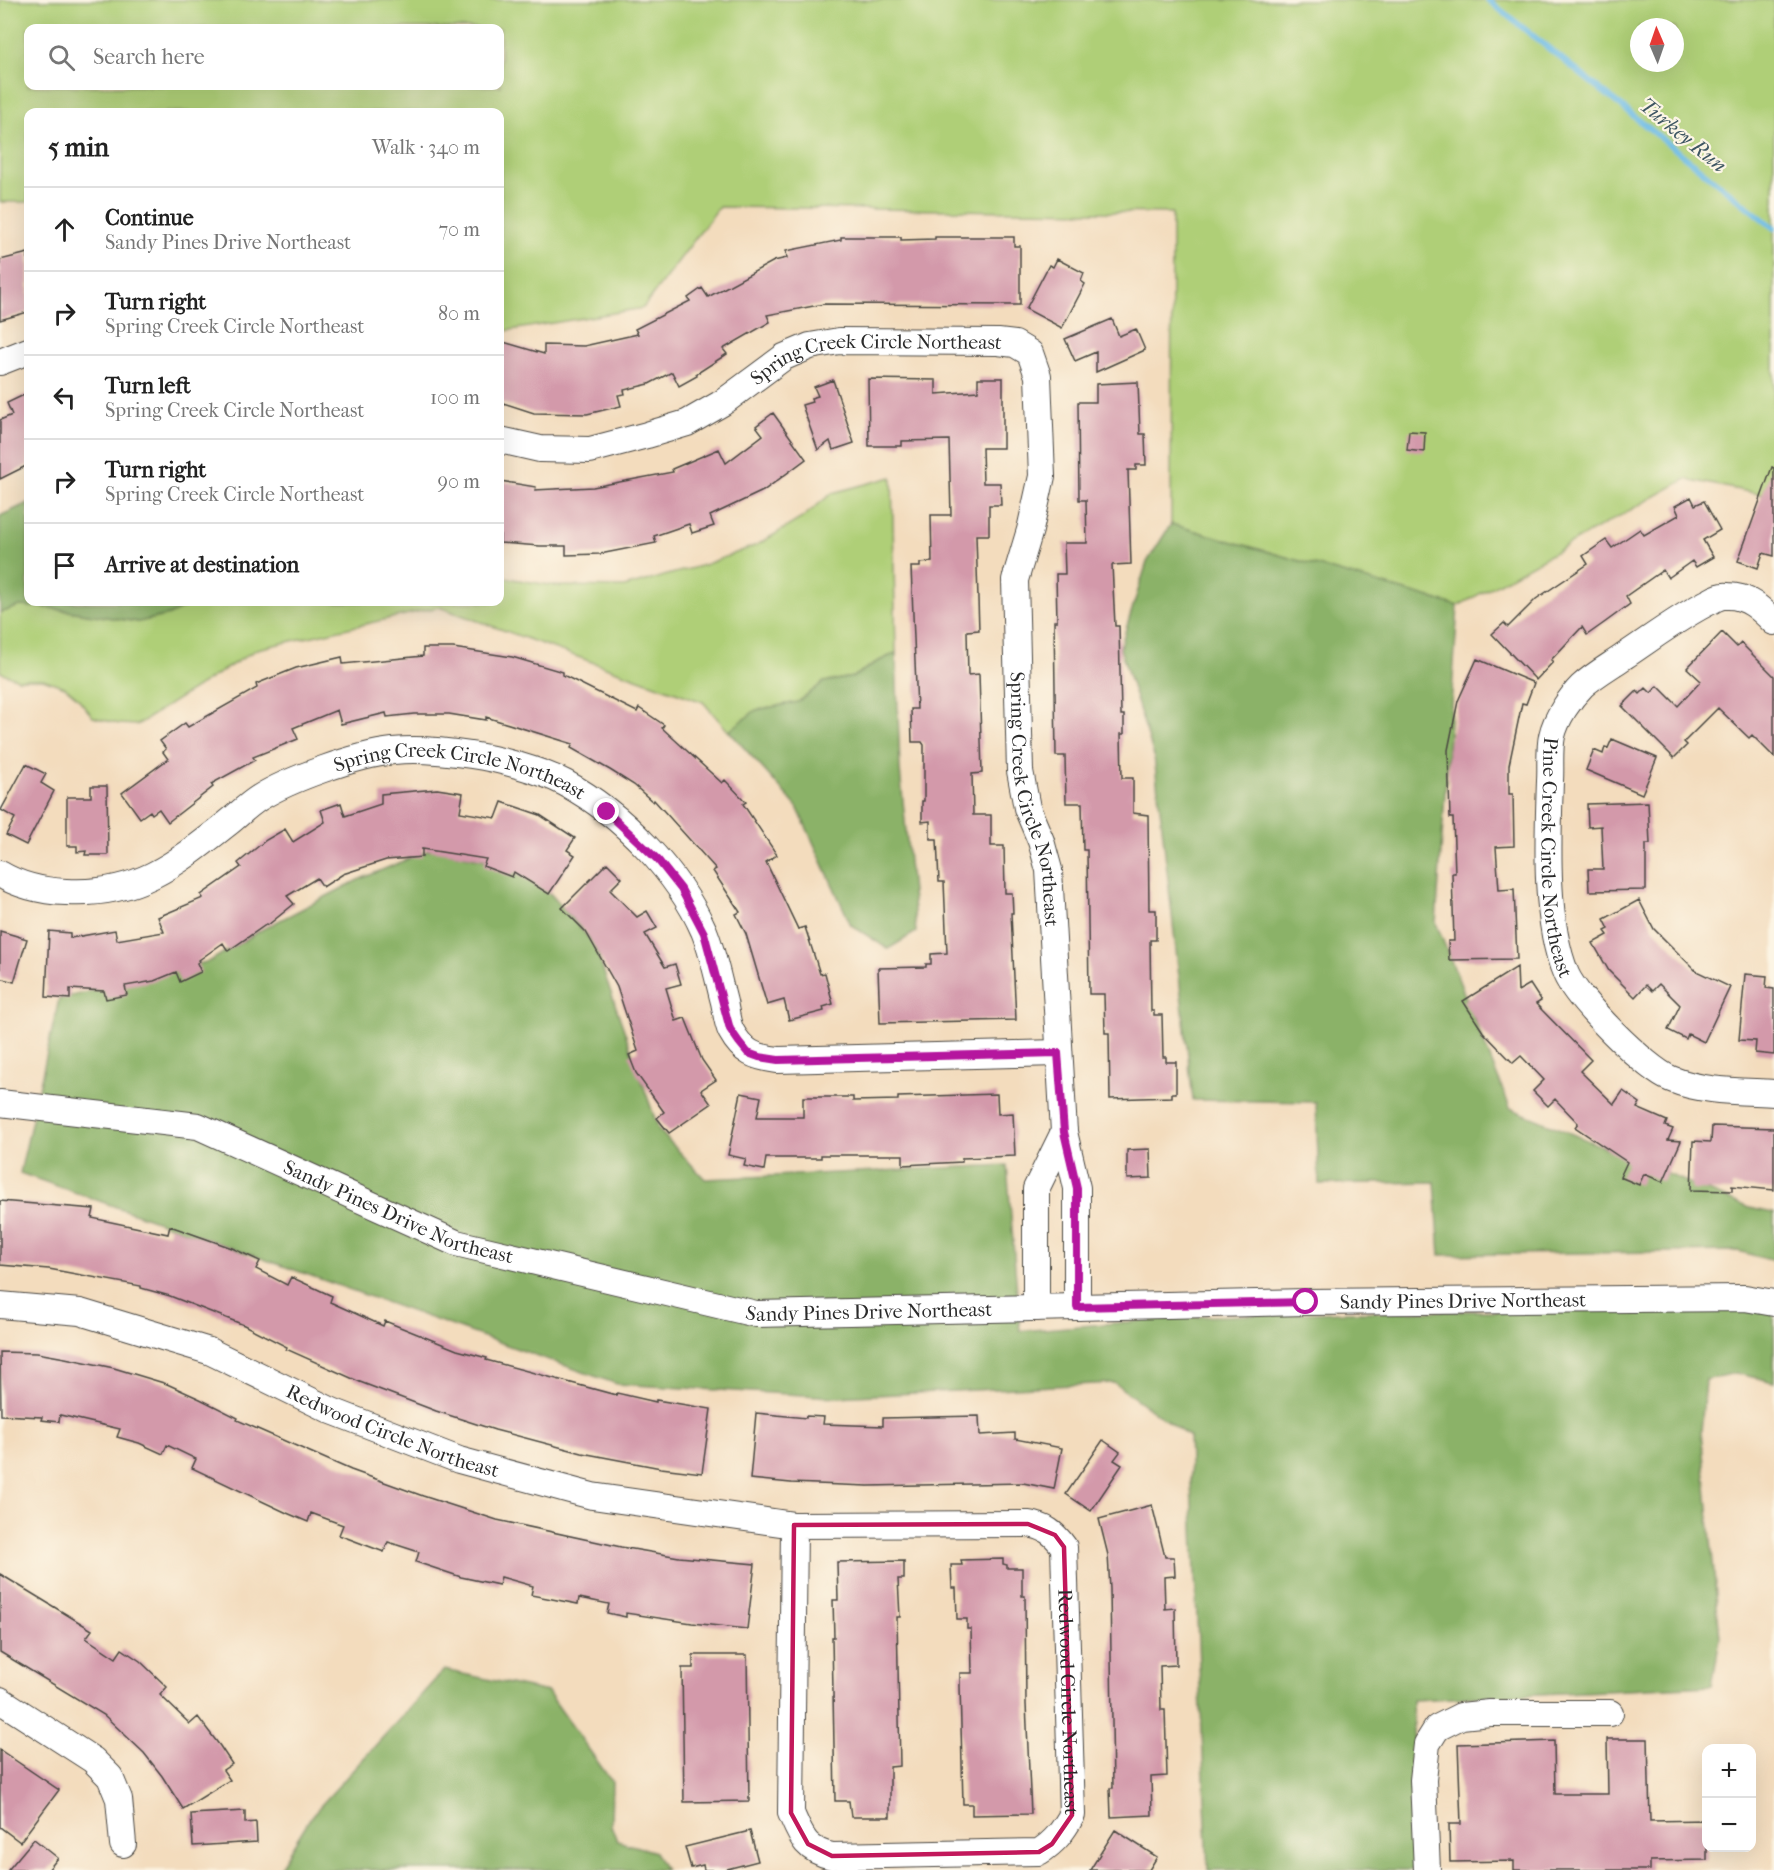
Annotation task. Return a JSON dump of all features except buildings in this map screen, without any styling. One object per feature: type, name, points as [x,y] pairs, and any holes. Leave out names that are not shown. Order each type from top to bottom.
[{"type":"street","name":"Spring Creek Circle Northeast","points":[[504,441],[540,449],[590,450],[647,435],[687,423],[722,403],[784,357],[810,346],[839,341],[998,342],[1015,344],[1030,353],[1038,376],[1041,476],[1030,530],[1015,580],[1020,771],[1027,808],[1041,841],[1048,870],[1064,1132],[1077,1188],[1077,1307]]},
{"type":"street","points":[[0,362],[24,353]]},
{"type":"street","name":"Pine Creek Circle Northeast","points":[[1774,622],[1755,603],[1727,595],[1712,600],[1674,623],[1583,685],[1564,708],[1552,735],[1548,834],[1551,897],[1559,952],[1567,977],[1599,1017],[1654,1071],[1670,1079],[1686,1085],[1774,1093]]},
{"type":"street","name":"Spring Creek Circle Northeast","points":[[0,874],[9,880],[45,891],[89,893],[129,886],[156,875],[181,860],[259,798],[310,774],[391,752],[430,750],[473,755],[514,764],[564,782],[607,812],[658,860],[681,889],[704,933],[730,1029],[748,1053],[778,1060],[1058,1053]]},
{"type":"street","name":"Sandy Pines Drive Northeast","points":[[0,1103],[198,1126],[456,1243],[756,1314],[1306,1302],[1745,1298],[1774,1303]]},
{"type":"street","points":[[1036,1308],[1036,1189],[1064,1132]]},
{"type":"street","points":[[1036,1216],[1077,1214]]},
{"type":"street","name":"Redwood Circle Northeast","points":[[0,1305],[80,1312],[209,1351],[332,1411],[459,1460],[592,1496],[794,1525],[1028,1524],[1041,1526],[1055,1534],[1064,1547],[1072,1815],[1064,1830],[1052,1844],[1039,1852],[832,1856],[817,1853],[807,1844],[791,1813],[794,1525]]},
{"type":"street","points":[[0,1700],[93,1760],[110,1777],[119,1799],[123,1844]]},
{"type":"street","points":[[1427,1870],[1423,1780],[1427,1744],[1437,1728],[1461,1716],[1490,1713],[1610,1713]]},
{"type":"highlighted area","points":[[1028,1524],[1055,1535],[1064,1547],[1072,1815],[1052,1844],[1039,1852],[832,1856],[808,1844],[791,1813],[794,1525]]},
{"type":"green space","points":[[0,0],[1774,0],[1774,497],[1686,479],[1458,606],[1171,524],[1172,213],[719,207],[643,308],[505,331],[504,108],[24,108],[24,202],[0,202]]},
{"type":"green space","points":[[892,477],[896,653],[853,677],[824,682],[798,702],[756,710],[729,732],[703,702],[439,607],[257,649],[137,725],[119,724],[93,717],[77,697],[65,687],[43,679],[18,679],[0,672],[0,613],[20,606],[50,608],[138,622],[169,615],[186,606],[504,606],[504,578],[556,586],[624,587],[704,565],[757,545],[802,518],[832,493]]},
{"type":"green space","points":[[24,505],[24,606],[186,606],[169,615],[138,622],[50,608],[20,606],[0,613],[0,516]]},
{"type":"green space","points":[[1171,524],[1458,606],[1436,923],[1510,1108],[1749,1208],[1774,1213],[1774,1261],[1738,1251],[1440,1255],[1435,1182],[1319,1184],[1316,1102],[1193,1100],[1154,756],[1120,648],[1147,562]]},
{"type":"green space","points":[[896,653],[900,770],[916,932],[888,949],[851,925],[797,807],[729,731],[756,710],[798,702],[824,682],[853,677]]},
{"type":"green space","points":[[432,849],[529,869],[594,944],[659,1130],[705,1179],[1007,1165],[1020,1331],[1189,1317],[1343,1312],[1774,1309],[1774,1382],[1735,1373],[1705,1380],[1701,1432],[1720,1638],[1712,1686],[1412,1700],[1418,1870],[1208,1870],[1189,1437],[1114,1383],[836,1397],[617,1384],[20,1173],[59,999],[210,961],[263,929],[358,880]]},
{"type":"green space","points":[[444,1670],[548,1692],[612,1782],[611,1825],[617,1841],[655,1852],[665,1870],[278,1870],[312,1815]]},
{"type":"waterway","name":"Turkey Run","points":[[1488,0],[1774,228]]},
{"type":"route","points":[[607,812],[638,839],[681,889],[704,933],[730,1029],[748,1053],[778,1060],[1058,1053],[1064,1132],[1077,1188],[1077,1307],[1306,1302]]}]
